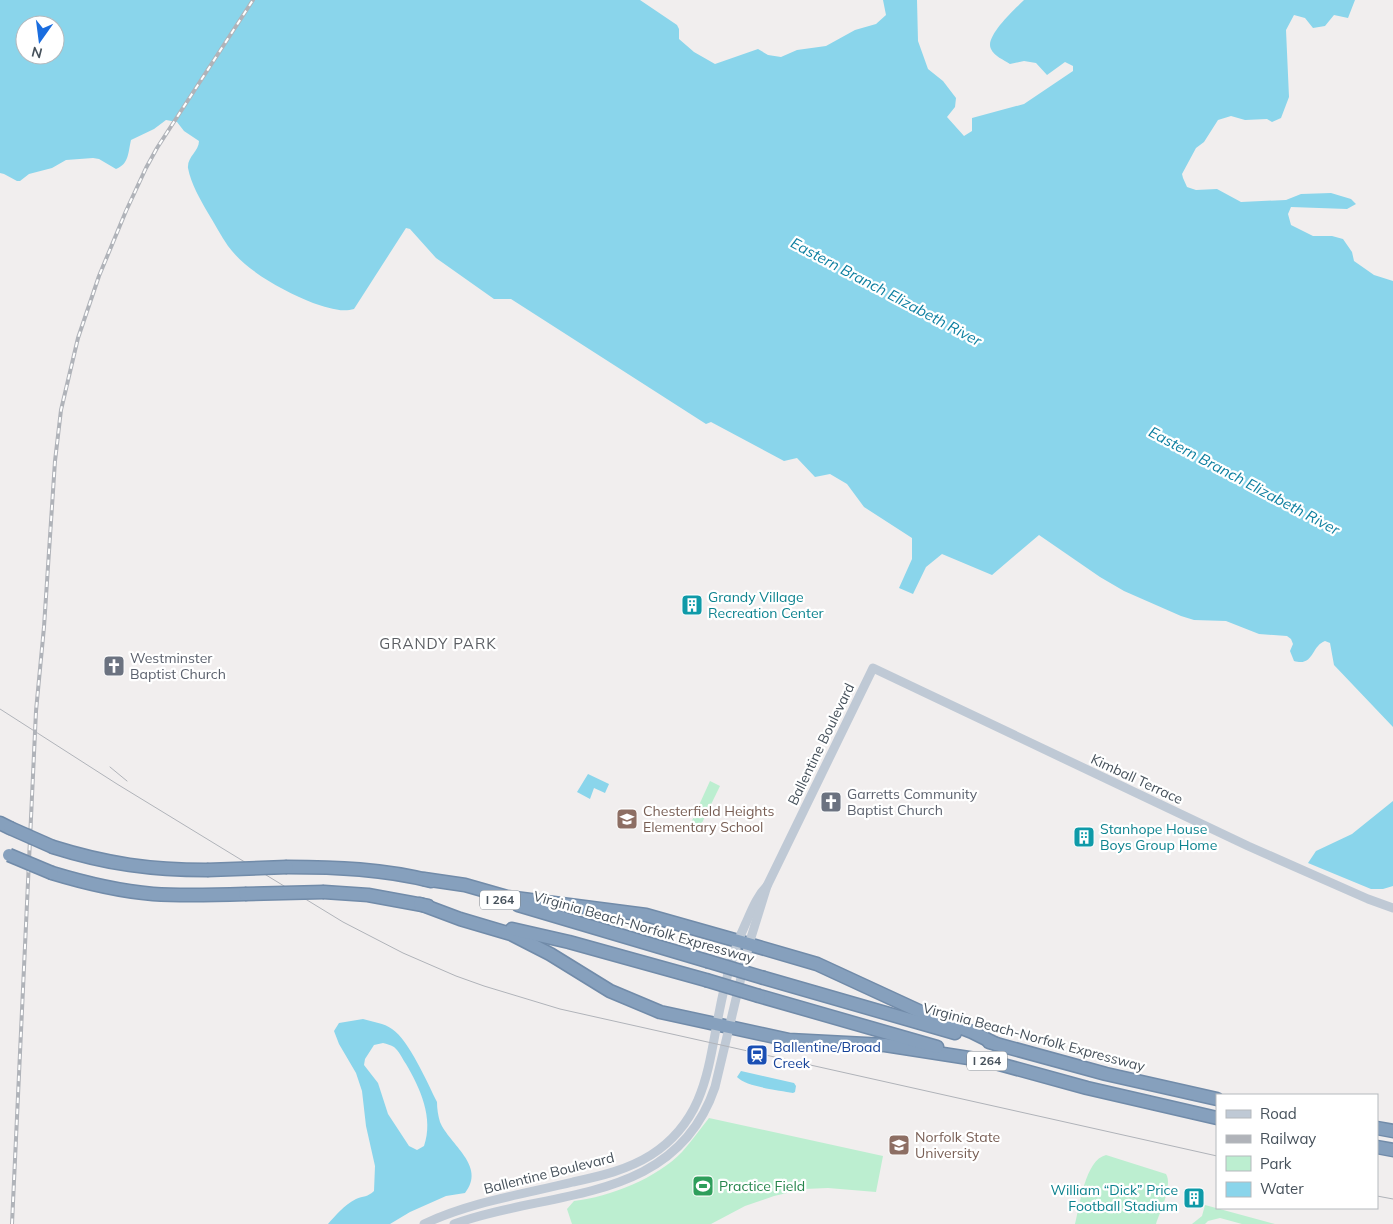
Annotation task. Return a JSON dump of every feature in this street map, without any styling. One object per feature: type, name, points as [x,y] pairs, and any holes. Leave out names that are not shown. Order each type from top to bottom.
[{"type":"highway","name":"Virginia Beach-Norfolk Expressway","points":[[5,825],[53,847],[121,865],[162,870],[287,867],[349,868],[424,879],[996,1044],[1114,1076],[1216,1099]]},
{"type":"highway","name":"I 264","points":[[4,853],[52,873],[99,886],[152,894],[324,892],[368,895],[420,904],[569,942],[1087,1088],[1216,1118]]},
{"type":"highway","points":[[424,879],[464,885],[507,897],[646,916],[744,942],[834,972],[996,1044]]},
{"type":"highway","points":[[420,904],[520,938],[610,991],[647,1008],[723,1027],[789,1040],[885,1045],[988,1061]]},
{"type":"highway","points":[[1378,1128],[1393,1131]]},
{"type":"highway","points":[[1378,1148],[1393,1150]]},
{"type":"main road","name":"Ballentine Boulevard","points":[[424,1224],[463,1209],[612,1173],[638,1162],[653,1153],[676,1133],[696,1104],[709,1067],[723,1027],[744,942],[759,896],[767,886],[873,668]]},
{"type":"main road","name":"Kimball Terrace","points":[[873,668],[1248,846],[1368,899],[1393,908]]},
{"type":"main road","name":"Ballentine Boulevard","points":[[454,1224],[622,1182],[657,1164],[682,1143],[708,1106],[715,1087],[728,972],[744,942]]},
{"type":"green space","points":[[710,781],[720,786],[699,829],[690,825]]},
{"type":"green space","points":[[709,1118],[883,1156],[876,1192],[828,1188],[804,1189],[774,1196],[745,1206],[711,1224],[572,1224],[567,1209],[574,1201],[617,1191],[660,1170],[682,1152]]},
{"type":"green space","points":[[1106,1155],[1166,1174],[1168,1179],[1167,1191],[1156,1224],[1075,1224],[1088,1174],[1093,1165]]},
{"type":"green space","points":[[1205,1205],[1275,1224],[1242,1224],[1220,1218],[1208,1221],[1205,1224],[1192,1224],[1202,1216]]},
{"type":"water","name":"Eastern Branch Elizabeth River","points":[[0,0],[640,0],[677,25],[679,39],[694,52],[715,64],[758,49],[768,55],[781,57],[797,50],[826,46],[855,30],[876,24],[886,15],[883,0],[917,0],[918,41],[928,69],[943,81],[956,98],[955,107],[947,117],[964,136],[972,131],[972,118],[1024,104],[1073,71],[1073,66],[1065,62],[1047,75],[1036,63],[1024,61],[1010,64],[992,51],[990,44],[996,30],[1024,0],[1355,0],[1348,18],[1334,15],[1325,26],[1313,28],[1305,18],[1294,15],[1286,30],[1289,97],[1281,118],[1272,122],[1267,119],[1245,120],[1231,116],[1218,120],[1204,142],[1196,148],[1182,174],[1187,187],[1196,190],[1217,189],[1241,202],[1286,200],[1301,194],[1331,193],[1351,199],[1356,204],[1347,209],[1291,207],[1288,214],[1291,225],[1313,236],[1332,236],[1343,239],[1352,252],[1354,261],[1374,275],[1393,281],[1393,727],[1334,665],[1330,643],[1325,641],[1320,644],[1309,659],[1305,661],[1294,661],[1290,651],[1293,644],[1287,636],[1259,634],[1226,621],[1194,620],[1181,616],[1124,591],[1100,577],[1039,535],[992,575],[942,554],[926,567],[913,594],[899,588],[912,559],[912,538],[864,507],[847,484],[830,474],[815,477],[797,458],[784,461],[711,422],[706,424],[511,299],[494,299],[436,258],[410,229],[406,228],[354,309],[339,310],[328,308],[290,293],[267,280],[245,264],[225,242],[199,197],[189,174],[188,164],[199,141],[184,131],[177,122],[166,120],[154,129],[131,140],[126,161],[116,169],[99,159],[93,158],[66,160],[52,168],[29,174],[20,181],[0,173]]},
{"type":"water","points":[[588,774],[609,784],[605,793],[594,788],[590,799],[577,792]]},
{"type":"water","points":[[1393,801],[1393,886],[1383,889],[1371,889],[1308,863],[1316,851],[1352,834]]},
{"type":"water","points":[[363,1019],[386,1025],[405,1043],[437,1102],[440,1122],[469,1164],[472,1174],[471,1183],[465,1193],[446,1196],[410,1212],[390,1224],[328,1224],[348,1204],[374,1191],[375,1166],[366,1126],[362,1091],[356,1073],[339,1044],[334,1031],[339,1023]],"holes":[[[383,1043],[394,1047],[399,1053],[416,1083],[424,1104],[427,1135],[424,1146],[417,1150],[409,1146],[388,1114],[378,1083],[364,1065],[365,1059],[374,1045]]]},
{"type":"water","points":[[741,1071],[794,1083],[796,1086],[795,1092],[755,1086],[737,1077]]},
{"type":"tram line","points":[[0,709],[117,784],[343,922],[403,953],[456,976],[560,1009],[1216,1156]]},
{"type":"tram line","points":[[110,767],[127,781]]},
{"type":"tram line","points":[[1378,1196],[1393,1199]]},
{"type":"railway","points":[[12,1224],[36,711],[44,627],[55,461],[61,410],[78,338],[99,276],[146,168],[253,0]]},
{"type":"place","name":"Grandy Village Recreation Center","points":[[692,605]]},
{"type":"place","name":"Westminster Baptist Church","points":[[114,666]]},
{"type":"place","name":"Garretts Community Baptist Church","points":[[831,802]]},
{"type":"place","name":"Chesterfield Heights Elementary School","points":[[627,819]]},
{"type":"place","name":"Stanhope House Boys Group Home","points":[[1084,837]]},
{"type":"place","name":"Ballentine/Broad Creek","points":[[757,1055]]},
{"type":"place","name":"Norfolk State University","points":[[899,1145]]},
{"type":"place","name":"Practice Field","points":[[703,1186]]},
{"type":"place","name":"William “Dick” Price Football Stadium","points":[[1194,1198]]},
{"type":"district","name":"GRANDY PARK","points":[[438,644]]}]
